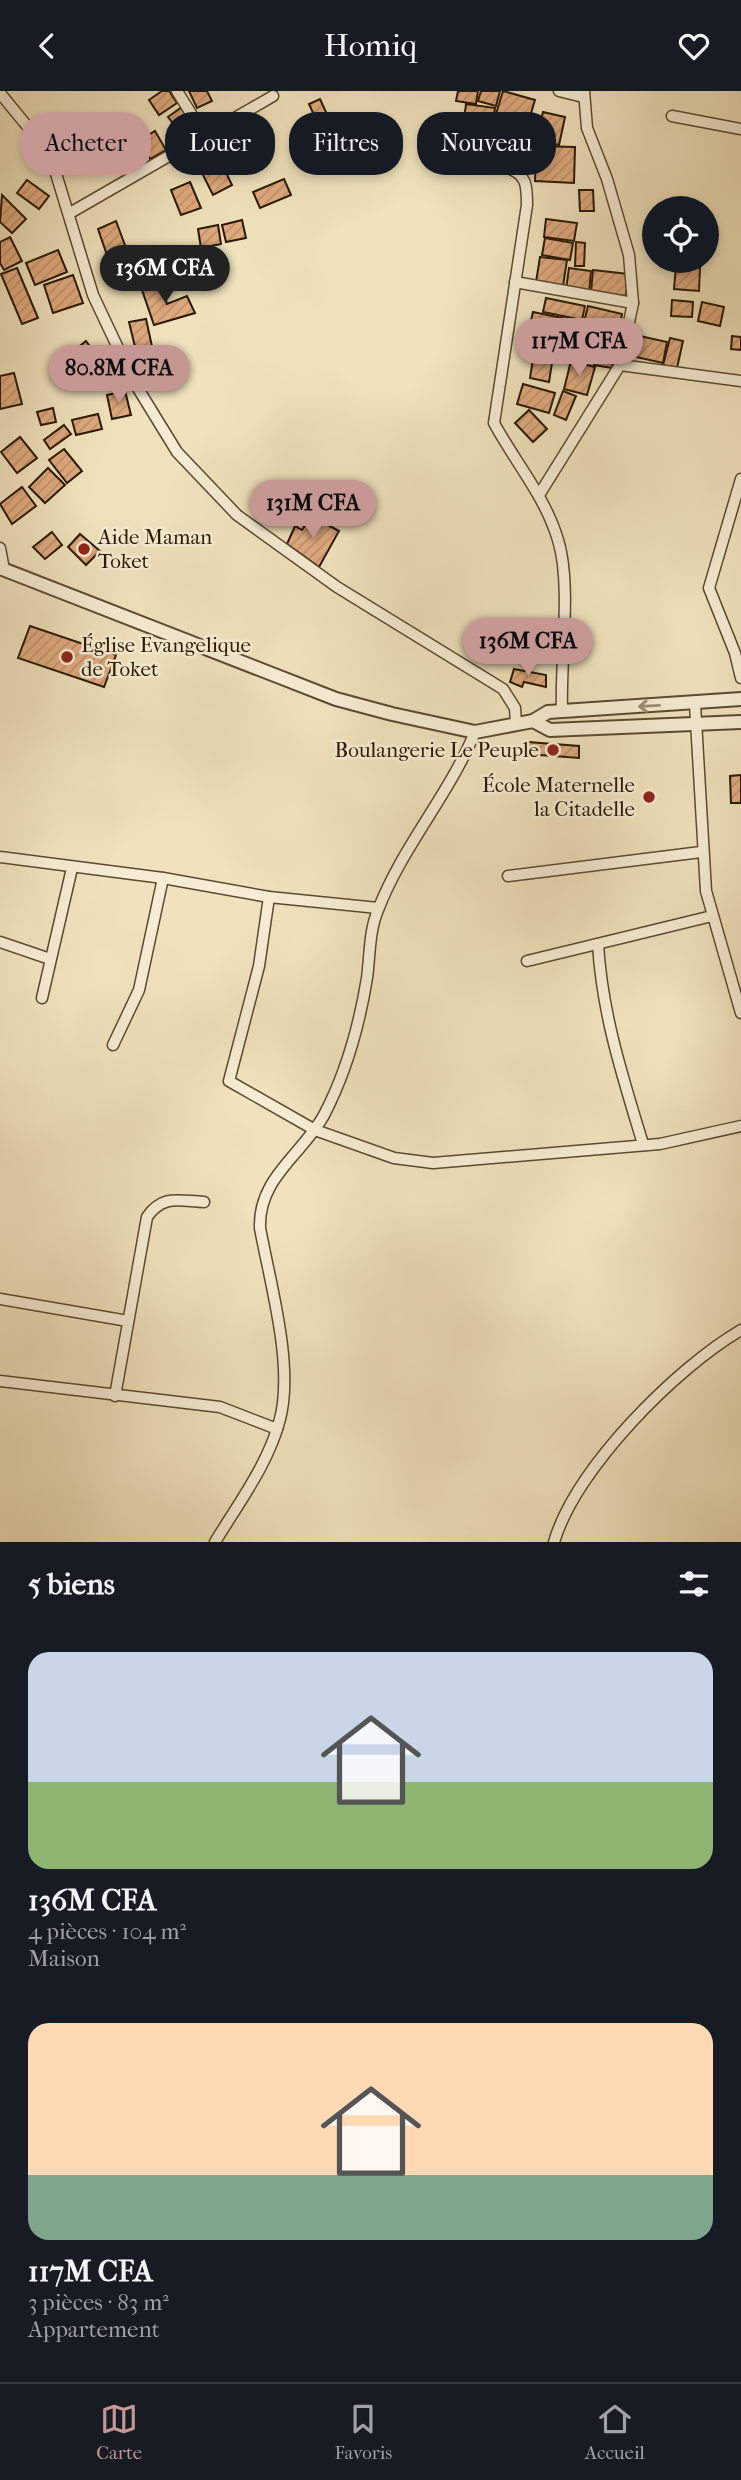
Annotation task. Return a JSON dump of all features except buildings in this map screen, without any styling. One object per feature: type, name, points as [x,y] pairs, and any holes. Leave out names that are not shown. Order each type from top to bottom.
[{"type":"street","points":[[177,91],[190,112]]},
{"type":"street","points":[[539,495],[620,365],[633,303],[629,255],[607,179],[587,128],[583,94],[559,91]]},
{"type":"street","points":[[5,94],[50,154],[93,295],[134,382],[177,452],[247,522],[337,587],[503,689],[516,708],[516,723]]},
{"type":"street","points":[[246,112],[273,96]]},
{"type":"street","points":[[672,115],[741,129]]},
{"type":"street","points":[[70,213],[165,159]]},
{"type":"street","points":[[522,175],[525,179],[527,205],[494,423],[539,495],[559,541],[564,593],[562,710]]},
{"type":"street","points":[[515,282],[633,303]]},
{"type":"street","points":[[620,365],[741,381]]},
{"type":"street","points":[[741,479],[709,589],[741,678]]},
{"type":"street","points":[[0,548],[2,569],[335,699],[440,727],[475,732],[533,721],[548,712],[562,710],[695,704],[741,699]]},
{"type":"street","points":[[695,704],[701,852],[712,916],[741,1013]]},
{"type":"street","points":[[533,721],[550,730],[741,722]]},
{"type":"street","points":[[215,1542],[268,1454],[285,1387],[283,1356],[266,1267],[260,1210],[265,1194],[280,1170],[315,1130],[353,1048],[378,908],[475,732]]},
{"type":"street","points":[[508,876],[701,852]]},
{"type":"street","points":[[0,857],[72,869],[163,878],[269,897],[378,908]]},
{"type":"street","points":[[42,997],[72,869]]},
{"type":"street","points":[[113,1045],[139,991],[163,878]]},
{"type":"street","points":[[269,897],[259,966],[229,1081],[315,1130],[394,1158],[433,1163],[660,1144],[741,1126]]},
{"type":"street","points":[[527,961],[712,916]]},
{"type":"street","points":[[0,943],[50,958]]},
{"type":"street","points":[[598,944],[601,992],[612,1044],[643,1144]]},
{"type":"street","points":[[115,1396],[147,1217],[156,1204],[169,1200],[204,1202]]},
{"type":"street","points":[[0,1299],[128,1321]]},
{"type":"street","points":[[554,1542],[597,1465],[666,1385],[698,1357],[741,1329]]},
{"type":"street","points":[[0,1381],[220,1407],[276,1429]]},
{"type":"place","name":"Aide Maman Toket","points":[[84,549]]},
{"type":"place","name":"Église Evangelique de Toket","points":[[67,657]]},
{"type":"place","name":"Boulangerie Le Peuple","points":[[553,750]]},
{"type":"place","name":"École Maternelle la Citadelle","points":[[649,797]]}]
